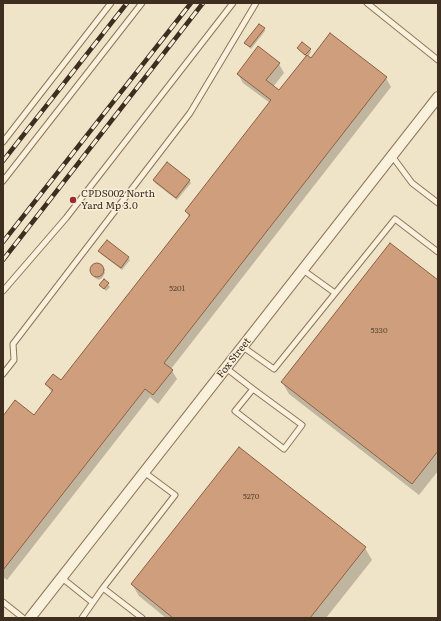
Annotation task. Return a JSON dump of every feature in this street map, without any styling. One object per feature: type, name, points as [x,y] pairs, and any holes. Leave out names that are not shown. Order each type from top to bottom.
[{"type":"street","name":"Fox Street","points":[[30,618],[438,97]]},
{"type":"lane","points":[[3,142],[112,3]]},
{"type":"lane","points":[[3,181],[142,3]]},
{"type":"lane","points":[[3,291],[66,218],[233,3]]},
{"type":"lane","points":[[3,374],[14,360],[13,344],[190,113],[256,3]]},
{"type":"lane","points":[[367,3],[438,60]]},
{"type":"lane","points":[[392,156],[412,183],[438,203]]},
{"type":"lane","points":[[243,347],[274,369],[395,219],[438,252]]},
{"type":"lane","points":[[303,270],[335,293]]},
{"type":"lane","points":[[226,368],[302,425],[284,450],[235,411],[253,389]]},
{"type":"lane","points":[[82,618],[92,602],[175,495],[144,472]]},
{"type":"lane","points":[[62,578],[92,602]]},
{"type":"lane","points":[[103,588],[142,618]]},
{"type":"lane","points":[[3,602],[23,618]]},
{"type":"building","points":[[259,24],[265,28],[250,47],[244,43]]},
{"type":"building","points":[[330,33],[387,77],[164,363],[173,370],[153,395],[145,389],[3,570],[3,416],[15,400],[34,415],[53,390],[45,384],[53,374],[61,380],[190,215],[185,211],[271,100],[237,74],[258,46],[280,63],[266,80],[279,90],[307,55],[311,58]]},
{"type":"building","points":[[302,42],[311,49],[305,55],[297,48]]},
{"type":"building","points":[[167,162],[190,180],[176,198],[153,180]]},
{"type":"building","points":[[107,240],[129,257],[121,268],[98,251]]},
{"type":"building","points":[[390,243],[438,280],[438,451],[412,484],[281,382]]},
{"type":"building","points":[[94,263],[100,263],[104,267],[104,273],[100,277],[94,277],[90,273],[90,267]]},
{"type":"building","points":[[104,279],[109,283],[104,289],[99,285]]},
{"type":"building","points":[[239,447],[366,547],[310,618],[173,618],[131,584]]},
{"type":"railway","points":[[3,161],[127,3]]},
{"type":"railway","points":[[3,242],[191,3]]},
{"type":"railway","points":[[3,260],[203,3]]},
{"type":"place","name":"CPDS002 North Yard Mp 3.0","points":[[73,200]]}]
